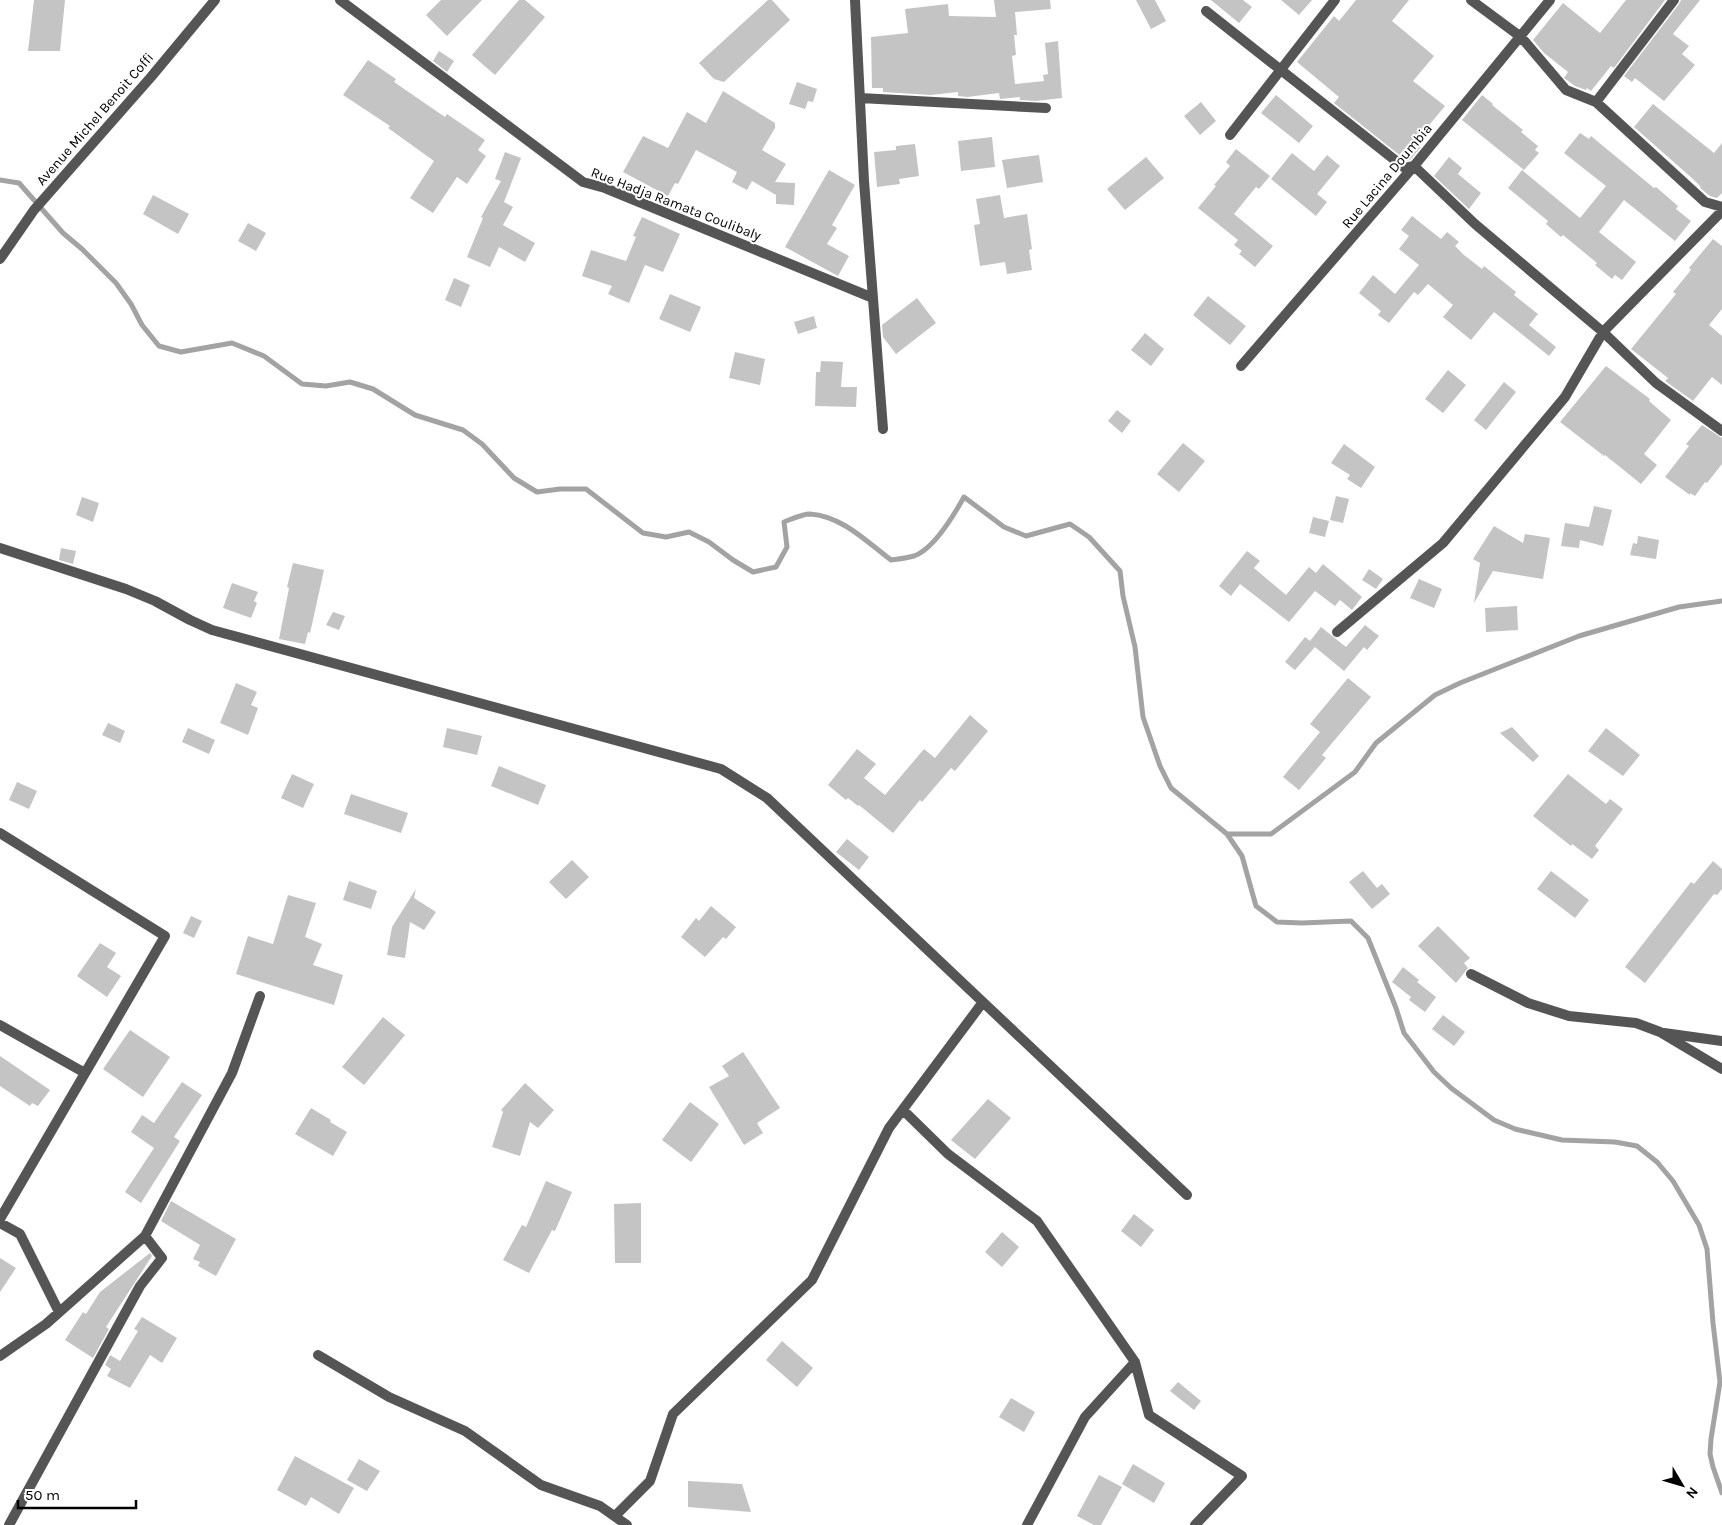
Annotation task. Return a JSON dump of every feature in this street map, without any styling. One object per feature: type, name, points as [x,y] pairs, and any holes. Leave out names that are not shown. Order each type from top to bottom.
[{"type":"street","name":"Avenue Michel Benoit Coffi","points":[[0,259],[34,210],[151,77],[215,0]]},
{"type":"street","name":"Rue Hadja Ramata Coulibaly","points":[[340,0],[582,182],[605,188],[874,298]]},
{"type":"street","points":[[855,0],[864,182],[883,429]]},
{"type":"street","points":[[1230,135],[1335,0]]},
{"type":"street","points":[[1471,0],[1521,37],[1566,90],[1596,102],[1705,202],[1722,207]]},
{"type":"street","name":"Rue Lacina Doumbia","points":[[1240,366],[1414,166],[1550,0]]},
{"type":"street","points":[[1596,102],[1674,0]]},
{"type":"street","points":[[1206,11],[1405,168],[1414,166],[1475,224],[1603,332],[1656,383],[1722,431]]},
{"type":"street","points":[[860,98],[1046,108]]},
{"type":"street","points":[[1337,632],[1444,543],[1565,397],[1603,332],[1722,211]]},
{"type":"street","points":[[0,548],[126,589],[156,601],[212,630],[721,769],[767,798],[1187,1195]]},
{"type":"street","points":[[0,833],[164,936],[0,1220]]},
{"type":"street","points":[[1471,974],[1528,1003],[1569,1016],[1636,1023],[1660,1032],[1722,1069]]},
{"type":"street","points":[[0,1356],[46,1324],[144,1236],[232,1073],[260,996]]},
{"type":"street","points":[[615,1516],[650,1481],[673,1414],[812,1280],[889,1128],[983,1002]]},
{"type":"street","points":[[0,1026],[85,1073]]},
{"type":"street","points":[[1660,1032],[1722,1041]]},
{"type":"street","points":[[903,1110],[948,1154],[1037,1221],[1135,1362],[1149,1415],[1242,1476],[1195,1525]]},
{"type":"street","points":[[0,1223],[20,1234],[60,1312]]},
{"type":"street","points":[[9,1525],[140,1286],[162,1258],[144,1236]]},
{"type":"street","points":[[318,1355],[388,1397],[465,1431],[541,1485],[600,1506],[628,1525]]},
{"type":"street","points":[[1027,1525],[1085,1416],[1135,1362]]},
{"type":"building","points":[[34,0],[65,0],[60,51],[28,51]]},
{"type":"building","points":[[441,0],[482,0],[447,36],[426,15]]},
{"type":"building","points":[[519,0],[525,0],[545,17],[495,75],[472,55]]},
{"type":"building","points":[[768,0],[772,0],[790,20],[724,82],[714,79],[699,63]]},
{"type":"building","points":[[994,0],[1050,0],[1051,9],[1015,12],[1017,35],[1014,35],[1016,55],[1012,56],[1015,84],[1044,81],[1043,75],[1048,74],[1045,43],[1058,41],[1062,98],[1036,101],[1020,100],[1020,97],[1000,99],[999,93],[967,97],[958,96],[958,92],[931,95],[883,92],[883,88],[872,88],[871,37],[908,33],[905,9],[948,4],[949,16],[996,17]]},
{"type":"building","points":[[1136,0],[1155,0],[1166,21],[1151,29]]},
{"type":"building","points":[[1211,0],[1243,0],[1252,7],[1239,23]]},
{"type":"building","points":[[1281,0],[1312,0],[1299,15]]},
{"type":"building","points":[[1356,0],[1409,0],[1392,21],[1434,56],[1413,81],[1445,106],[1420,136],[1422,137],[1416,143],[1421,147],[1407,161],[1334,103],[1339,97],[1297,62],[1334,16],[1339,21]]},
{"type":"building","points":[[1626,0],[1665,0],[1614,68],[1611,66],[1591,91],[1587,88],[1586,90],[1575,86],[1564,78],[1568,72],[1544,53],[1533,40],[1563,3],[1600,33]]},
{"type":"building","points":[[1681,0],[1700,0],[1673,34],[1689,46],[1682,54],[1695,65],[1664,101],[1635,78],[1632,82],[1624,76]]},
{"type":"building","points":[[439,51],[454,61],[447,72],[433,61]]},
{"type":"building","points":[[368,60],[396,79],[394,82],[445,117],[447,114],[485,140],[478,150],[486,156],[467,184],[457,177],[433,213],[410,198],[434,161],[388,128],[390,126],[343,95]]},
{"type":"building","points":[[797,82],[817,89],[813,102],[808,101],[805,109],[789,104]]},
{"type":"building","points":[[723,91],[775,123],[775,128],[762,150],[786,164],[775,182],[795,183],[794,205],[776,204],[776,195],[752,181],[747,190],[732,182],[737,172],[696,150],[678,184],[675,183],[668,196],[623,172],[643,136],[668,148],[687,112],[706,123]]},
{"type":"building","points":[[1276,95],[1313,126],[1299,143],[1261,113]]},
{"type":"building","points":[[1482,95],[1523,130],[1521,132],[1538,146],[1535,150],[1539,153],[1524,170],[1462,120]]},
{"type":"building","points":[[1201,102],[1216,121],[1200,135],[1184,116]]},
{"type":"building","points":[[1653,104],[1714,153],[1722,143],[1722,193],[1717,198],[1710,196],[1700,188],[1693,179],[1634,127]]},
{"type":"building","points":[[1580,133],[1589,139],[1591,136],[1654,188],[1656,187],[1678,206],[1676,209],[1691,221],[1675,241],[1624,200],[1599,232],[1636,262],[1622,280],[1615,275],[1612,279],[1595,265],[1597,263],[1563,235],[1561,237],[1546,224],[1548,221],[1508,188],[1522,170],[1580,218],[1606,186],[1564,153]]},
{"type":"building","points":[[992,137],[995,167],[961,171],[958,141]]},
{"type":"building","points":[[915,144],[919,176],[899,179],[900,184],[877,187],[874,152],[896,150],[896,146]]},
{"type":"building","points":[[1236,149],[1270,176],[1259,189],[1256,187],[1234,214],[1273,246],[1255,267],[1239,254],[1242,251],[1234,245],[1238,240],[1198,208],[1230,166],[1226,162]]},
{"type":"building","points":[[505,152],[521,158],[504,202],[513,207],[503,225],[535,243],[525,262],[499,247],[490,267],[467,257],[483,218],[481,217],[501,181],[495,179]]},
{"type":"building","points":[[1292,153],[1314,171],[1327,155],[1340,166],[1317,194],[1327,202],[1316,216],[1271,179]]},
{"type":"building","points":[[1039,155],[1043,182],[1007,188],[1002,160]]},
{"type":"building","points":[[1146,157],[1164,178],[1125,210],[1107,189]]},
{"type":"building","points":[[1449,157],[1462,168],[1458,174],[1481,193],[1469,209],[1434,176]]},
{"type":"building","points":[[829,170],[855,185],[832,225],[837,228],[827,244],[849,256],[838,276],[785,247]]},
{"type":"building","points":[[153,195],[189,214],[178,234],[143,214]]},
{"type":"building","points":[[1000,195],[1004,218],[1027,214],[1032,249],[1029,250],[1032,270],[1007,274],[1005,262],[980,266],[974,225],[980,224],[976,199]]},
{"type":"building","points":[[1412,216],[1441,239],[1447,232],[1459,242],[1455,246],[1464,255],[1482,269],[1484,266],[1516,292],[1514,295],[1538,314],[1529,325],[1556,347],[1549,356],[1494,312],[1471,340],[1443,317],[1453,305],[1428,284],[1418,295],[1414,292],[1389,323],[1378,315],[1381,311],[1359,293],[1373,275],[1395,294],[1419,265],[1399,249],[1409,236],[1401,230]]},
{"type":"building","points":[[642,217],[680,234],[663,272],[645,265],[629,303],[608,294],[612,286],[582,276],[591,250],[626,261],[636,237],[633,236]]},
{"type":"building","points":[[248,223],[266,233],[256,251],[238,241]]},
{"type":"building","points":[[1713,239],[1722,246],[1722,309],[1709,325],[1722,336],[1722,385],[1712,377],[1693,401],[1665,381],[1668,378],[1631,349],[1676,294],[1673,292],[1691,270],[1689,268]]},
{"type":"building","points":[[454,278],[470,285],[461,307],[445,300]]},
{"type":"building","points":[[670,294],[701,307],[690,332],[659,319]]},
{"type":"building","points":[[1208,296],[1246,326],[1230,345],[1193,315]]},
{"type":"building","points":[[917,298],[936,323],[896,354],[883,337],[882,325]]},
{"type":"building","points":[[814,316],[817,328],[798,334],[794,322]]},
{"type":"building","points":[[1145,333],[1164,349],[1151,366],[1131,350]]},
{"type":"building","points":[[735,352],[765,359],[760,385],[729,378]]},
{"type":"building","points":[[821,361],[843,362],[841,387],[857,387],[856,407],[815,406],[816,372],[820,372]]},
{"type":"building","points":[[1606,366],[1650,399],[1649,401],[1671,420],[1644,454],[1657,465],[1641,484],[1560,422]]},
{"type":"building","points":[[1448,370],[1466,385],[1443,413],[1425,399]]},
{"type":"building","points":[[1504,382],[1516,392],[1486,430],[1474,420]]},
{"type":"building","points":[[1117,410],[1131,421],[1122,433],[1108,421]]},
{"type":"building","points":[[1702,425],[1722,438],[1722,464],[1695,496],[1690,493],[1690,495],[1665,477],[1689,446],[1686,444]]},
{"type":"building","points":[[1183,443],[1205,461],[1179,492],[1157,474]]},
{"type":"building","points":[[1344,444],[1375,467],[1361,488],[1347,479],[1350,475],[1331,463]]},
{"type":"building","points":[[1336,496],[1349,499],[1343,523],[1330,520]]},
{"type":"building","points":[[82,497],[99,503],[93,522],[76,515]]},
{"type":"building","points":[[1594,506],[1612,510],[1603,546],[1580,540],[1579,548],[1561,546],[1565,523],[1589,527]]},
{"type":"building","points":[[1313,517],[1329,521],[1325,537],[1309,533]]},
{"type":"building","points":[[1494,526],[1523,543],[1525,534],[1550,538],[1543,579],[1493,571],[1474,603],[1480,563],[1473,559]]},
{"type":"building","points":[[1638,536],[1659,540],[1656,559],[1630,555],[1633,543],[1637,544]]},
{"type":"building","points":[[61,548],[76,551],[73,564],[59,560]]},
{"type":"building","points":[[1247,551],[1260,561],[1254,568],[1286,595],[1309,567],[1316,573],[1323,564],[1362,597],[1352,610],[1340,600],[1335,606],[1315,591],[1289,622],[1240,584],[1231,596],[1219,586]]},
{"type":"building","points":[[293,563],[324,570],[310,633],[308,632],[305,644],[279,639],[289,588],[287,587]]},
{"type":"building","points":[[1369,569],[1383,579],[1376,589],[1362,580]]},
{"type":"building","points":[[1419,579],[1442,589],[1434,608],[1410,598]]},
{"type":"building","points":[[232,583],[258,592],[254,601],[257,603],[251,618],[223,608]]},
{"type":"building","points":[[1517,606],[1518,630],[1486,632],[1485,608]]},
{"type":"building","points":[[333,612],[345,616],[339,630],[326,625]]},
{"type":"building","points":[[1365,625],[1379,636],[1367,650],[1364,647],[1344,671],[1315,647],[1295,670],[1285,662],[1305,637],[1310,641],[1321,627],[1346,647]]},
{"type":"building","points":[[1348,678],[1371,697],[1322,755],[1326,758],[1299,790],[1283,777],[1320,732],[1310,724]]},
{"type":"building","points":[[236,683],[257,692],[251,705],[258,708],[248,735],[220,723]]},
{"type":"building","points":[[970,715],[988,731],[955,771],[951,768],[922,802],[920,800],[893,833],[859,805],[848,798],[846,800],[828,785],[857,749],[876,764],[864,778],[885,795],[924,749],[935,758]]},
{"type":"building","points":[[108,723],[125,731],[120,743],[102,735]]},
{"type":"building","points":[[1512,727],[1539,756],[1533,762],[1500,733]]},
{"type":"building","points":[[188,728],[215,740],[209,754],[182,742]]},
{"type":"building","points":[[447,728],[482,736],[477,755],[443,747]]},
{"type":"building","points":[[1606,728],[1640,755],[1623,776],[1588,751]]},
{"type":"building","points":[[499,766],[546,785],[538,805],[491,786]]},
{"type":"building","points":[[292,774],[314,784],[303,808],[281,798]]},
{"type":"building","points":[[1568,774],[1606,804],[1610,799],[1623,809],[1595,846],[1599,850],[1592,859],[1572,844],[1571,846],[1533,816]]},
{"type":"building","points":[[17,782],[37,791],[29,809],[9,800]]},
{"type":"building","points":[[351,794],[408,813],[401,833],[344,814]]},
{"type":"building","points":[[847,839],[869,857],[859,870],[836,852]]},
{"type":"building","points":[[572,860],[589,877],[566,899],[549,882]]},
{"type":"building","points":[[1713,861],[1722,869],[1722,889],[1717,895],[1714,894],[1645,983],[1625,967],[1691,882],[1694,884]]},
{"type":"building","points":[[1363,871],[1377,888],[1382,884],[1390,894],[1372,909],[1349,882]]},
{"type":"building","points":[[1551,871],[1589,900],[1575,918],[1537,889]]},
{"type":"building","points":[[349,881],[377,891],[371,909],[343,900]]},
{"type":"building","points":[[416,889],[414,898],[436,912],[424,930],[410,922],[405,958],[387,955],[392,927]]},
{"type":"building","points":[[288,895],[316,903],[305,937],[322,944],[313,965],[343,975],[334,1005],[236,974],[248,936],[273,944]]},
{"type":"building","points":[[711,906],[736,927],[726,939],[723,937],[705,957],[681,937],[696,918],[699,921]]},
{"type":"building","points":[[191,916],[202,921],[194,938],[183,933]]},
{"type":"building","points":[[1438,926],[1470,958],[1464,963],[1468,968],[1456,983],[1418,946]]},
{"type":"building","points":[[100,943],[116,953],[107,967],[121,976],[107,997],[77,976]]},
{"type":"building","points":[[1403,967],[1419,980],[1417,982],[1436,997],[1425,1012],[1409,1000],[1411,997],[1392,982]]},
{"type":"building","points":[[1443,1015],[1465,1032],[1454,1046],[1432,1029]]},
{"type":"building","points":[[383,1017],[405,1035],[364,1085],[342,1067]]},
{"type":"building","points":[[130,1030],[170,1057],[143,1097],[103,1069]]},
{"type":"building","points":[[743,1052],[780,1108],[757,1123],[763,1133],[744,1145],[709,1087],[729,1076],[722,1066]]},
{"type":"building","points":[[0,1056],[50,1090],[38,1106],[32,1103],[30,1106],[0,1086]]},
{"type":"building","points":[[182,1082],[202,1095],[174,1137],[180,1141],[141,1203],[125,1192],[154,1148],[131,1132],[142,1115],[154,1123]]},
{"type":"building","points":[[525,1083],[554,1110],[538,1128],[530,1122],[520,1156],[492,1147],[503,1112],[501,1110]]},
{"type":"building","points":[[988,1099],[1011,1118],[975,1159],[951,1140]]},
{"type":"building","points":[[690,1102],[719,1124],[691,1162],[662,1140]]},
{"type":"building","points":[[311,1108],[347,1132],[333,1156],[295,1134]]},
{"type":"building","points":[[546,1181],[572,1192],[555,1231],[552,1230],[529,1273],[503,1260],[522,1225],[526,1227]]},
{"type":"building","points":[[171,1201],[236,1239],[216,1276],[198,1266],[200,1262],[193,1259],[200,1245],[161,1221]]},
{"type":"building","points":[[641,1203],[641,1263],[615,1263],[614,1204]]},
{"type":"building","points":[[1134,1214],[1154,1230],[1141,1247],[1121,1231]]},
{"type":"building","points":[[1002,1232],[1019,1247],[1002,1267],[985,1252]]},
{"type":"building","points":[[150,1253],[152,1256],[106,1327],[109,1329],[93,1358],[65,1340],[83,1312],[86,1314],[100,1292]]},
{"type":"building","points":[[0,1258],[16,1268],[0,1292]]},
{"type":"building","points":[[142,1317],[177,1338],[162,1363],[150,1355],[130,1388],[107,1376],[111,1369],[105,1365],[110,1355],[120,1361],[138,1331],[134,1329]]},
{"type":"building","points":[[782,1341],[813,1368],[797,1387],[766,1360]]},
{"type":"building","points":[[1178,1382],[1201,1401],[1194,1410],[1170,1391]]},
{"type":"building","points":[[1011,1398],[1035,1412],[1024,1432],[999,1417]]},
{"type":"building","points":[[295,1456],[354,1488],[339,1514],[311,1497],[306,1506],[277,1490]]},
{"type":"building","points":[[359,1459],[380,1471],[367,1491],[347,1480]]},
{"type":"building","points":[[1133,1464],[1165,1483],[1154,1503],[1122,1484]]},
{"type":"building","points":[[1099,1475],[1122,1487],[1101,1525],[1094,1525],[1077,1516]]},
{"type":"building","points":[[688,1481],[742,1484],[751,1512],[688,1507]]},
{"type":"waterway","points":[[0,180],[19,183],[63,233],[116,283],[131,304],[142,325],[159,346],[181,352],[232,343],[264,356],[302,384],[326,386],[350,382],[373,389],[415,415],[463,430],[482,444],[514,478],[537,492],[560,489],[586,489],[643,533],[666,537],[689,532],[709,542],[753,572],[776,567],[787,547],[784,522],[807,514],[822,516],[854,531],[891,560],[914,556],[936,539],[964,497],[1004,527],[1026,536],[1070,524],[1089,537],[1120,571],[1123,596],[1135,647],[1143,717],[1160,766],[1171,788],[1227,834],[1242,856],[1256,906],[1277,922],[1351,921],[1368,938],[1404,1033],[1434,1072],[1451,1088],[1494,1120],[1515,1129],[1562,1140],[1615,1142],[1637,1146],[1657,1162],[1673,1181],[1699,1225],[1707,1249],[1720,1382],[1710,1454],[1722,1493]]},
{"type":"waterway","points":[[1227,834],[1271,834],[1355,772],[1376,743],[1435,695],[1460,683],[1579,636],[1679,607],[1722,601]]}]
